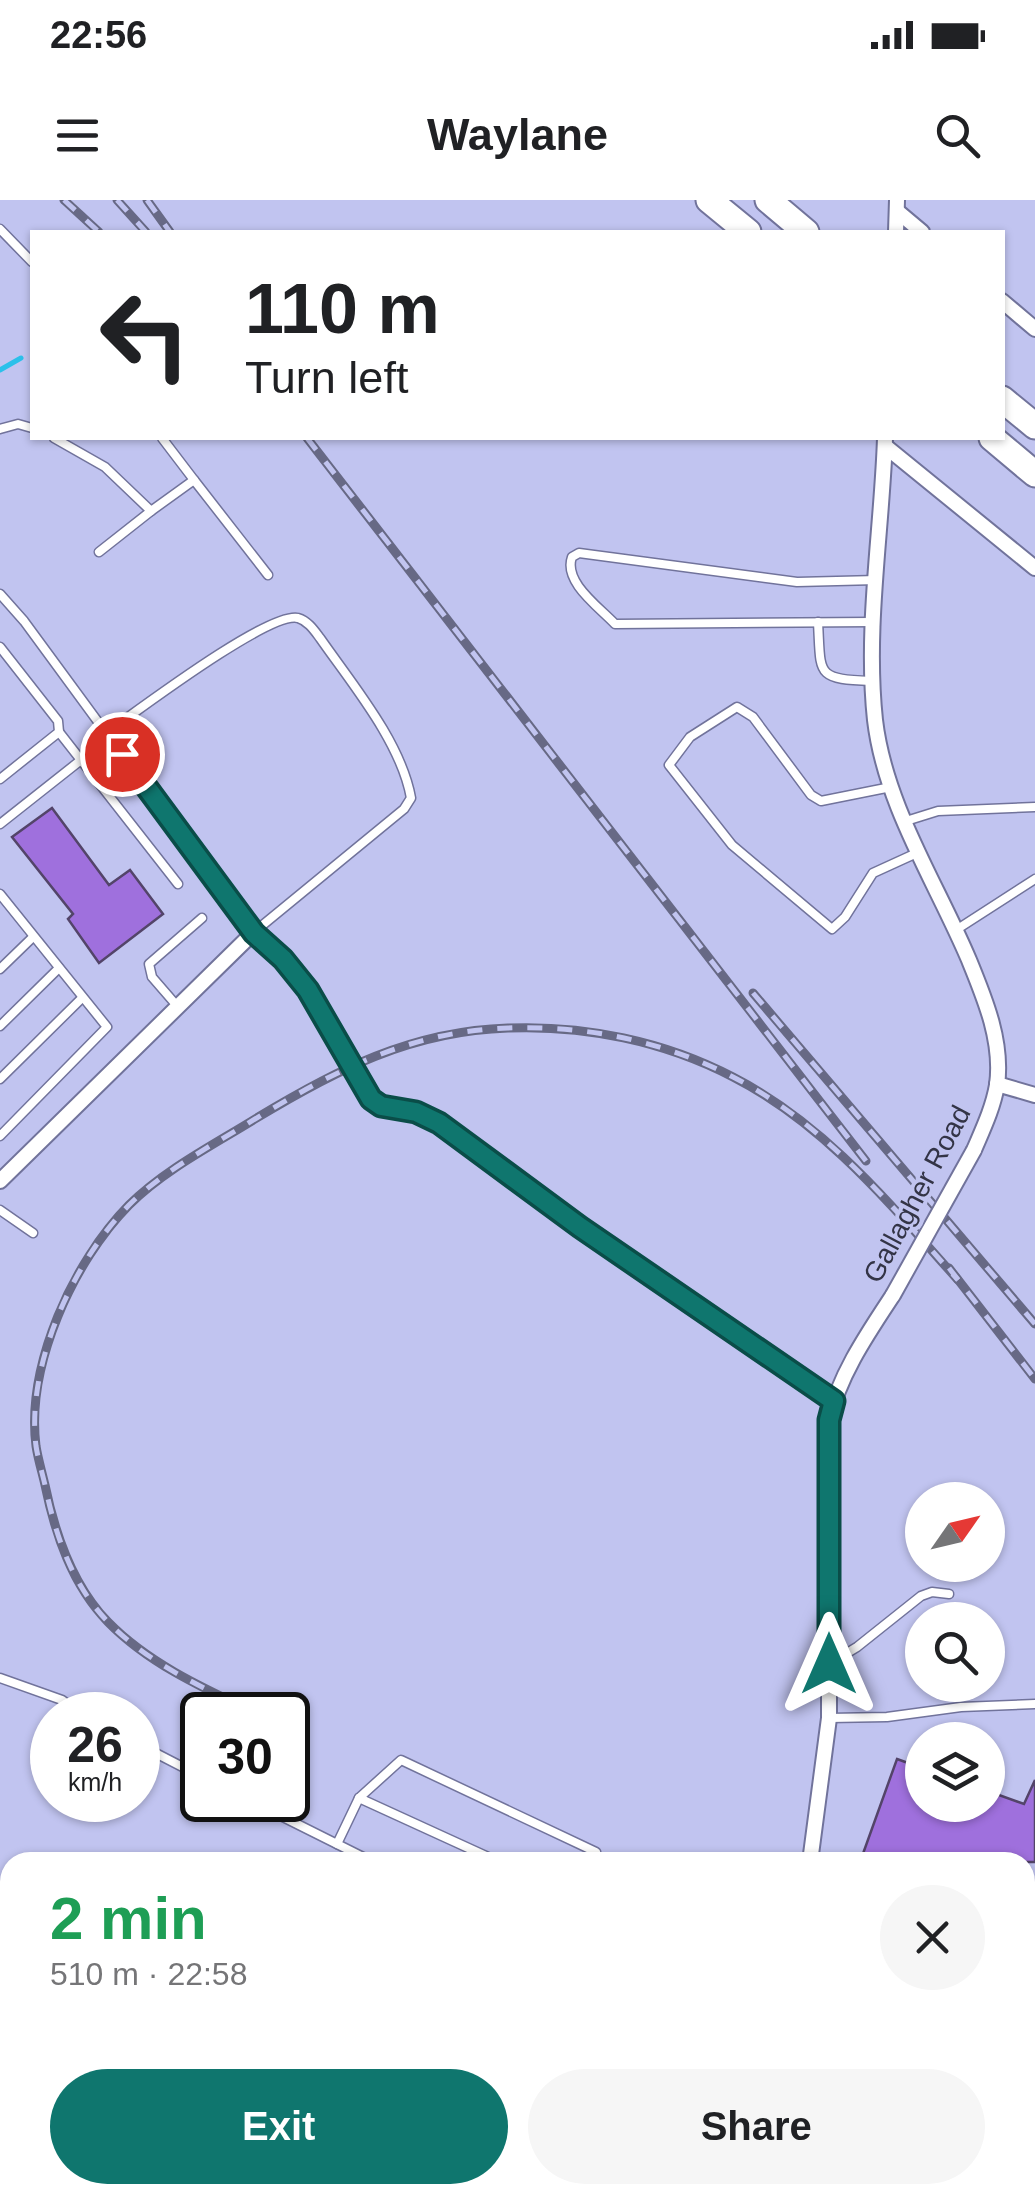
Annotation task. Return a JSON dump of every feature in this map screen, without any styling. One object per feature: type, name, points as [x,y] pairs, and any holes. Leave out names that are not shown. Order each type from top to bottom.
[{"type":"highway","points":[[709,200],[746,230]]},
{"type":"highway","points":[[768,200],[804,230]]},
{"type":"highway","points":[[1005,401],[1035,426]]},
{"type":"highway","points":[[994,440],[1035,474]]},
{"type":"street","points":[[896,230],[897,205]]},
{"type":"street","points":[[897,205],[920,230]]},
{"type":"street","points":[[1005,304],[1035,329]]},
{"type":"street","points":[[885,442],[1035,568]]},
{"type":"street","name":"Gallagher Road","points":[[811,1852],[829,1718],[829,1420],[834,1401],[867,1335],[974,1150],[997,1084],[994,1029],[956,930],[891,788],[875,720],[874,622],[885,442]]},
{"type":"street","points":[[0,1181],[254,933]]},
{"type":"street","points":[[997,1084],[1035,1095]]},
{"type":"lane","points":[[0,229],[30,260]]},
{"type":"lane","points":[[0,429],[18,424],[30,427]]},
{"type":"lane","points":[[58,440],[105,467],[150,512]]},
{"type":"lane","points":[[164,440],[268,575]]},
{"type":"lane","points":[[99,552],[194,480]]},
{"type":"lane","points":[[874,622],[615,624],[572,578],[569,566],[572,557],[579,553],[796,582],[876,580]]},
{"type":"lane","points":[[0,594],[254,933],[283,959],[308,990],[371,1099],[381,1106],[416,1112],[439,1123],[580,1227],[834,1401]]},
{"type":"lane","points":[[106,733],[226,650],[284,618],[310,624],[394,750],[407,778],[410,798],[404,809],[254,933]]},
{"type":"lane","points":[[818,622],[820,667],[826,676],[874,682]]},
{"type":"lane","points":[[0,647],[58,721],[59,732],[178,884]]},
{"type":"lane","points":[[891,788],[821,800],[811,796],[753,716],[736,707],[690,737],[669,764],[732,845],[832,928],[845,917],[873,873],[919,852]]},
{"type":"lane","points":[[0,779],[59,732]]},
{"type":"lane","points":[[0,824],[81,760]]},
{"type":"lane","points":[[906,821],[938,811],[1035,807]]},
{"type":"lane","points":[[956,930],[1035,879]]},
{"type":"lane","points":[[0,894],[107,1027],[0,1136]]},
{"type":"lane","points":[[0,915],[9,906]]},
{"type":"lane","points":[[178,1007],[152,976],[150,964],[202,918]]},
{"type":"lane","points":[[0,969],[33,936]]},
{"type":"lane","points":[[0,1026],[59,968]]},
{"type":"lane","points":[[0,1079],[82,998]]},
{"type":"lane","points":[[0,1210],[33,1233]]},
{"type":"lane","points":[[829,1664],[858,1647],[921,1596],[932,1592],[948,1594]]},
{"type":"lane","points":[[0,1678],[39,1692]]},
{"type":"lane","points":[[829,1718],[1035,1704]]},
{"type":"lane","points":[[337,1844],[359,1798],[401,1760],[596,1852]]},
{"type":"lane","points":[[359,1798],[477,1852]]},
{"type":"lane","points":[[293,1822],[353,1852]]},
{"type":"building","points":[[52,808],[109,885],[130,870],[163,914],[99,963],[68,919],[73,914],[12,837]]},
{"type":"building","points":[[897,1759],[905,1762],[905,1822],[1005,1822],[1005,1797],[1024,1804],[1035,1780],[1035,1852],[864,1852]]},
{"type":"waterway","points":[[0,370],[21,358]]},
{"type":"railway","points":[[64,200],[97,230]]},
{"type":"railway","points":[[117,200],[144,230]]},
{"type":"railway","points":[[147,200],[169,230]]},
{"type":"railway","points":[[309,440],[866,1161]]},
{"type":"railway","points":[[753,993],[1035,1324]]},
{"type":"railway","points":[[212,1692],[141,1651],[108,1622],[84,1592],[60,1540],[36,1446],[38,1382],[46,1349],[72,1285],[89,1255],[129,1205],[189,1159],[285,1101],[376,1056],[473,1031],[566,1029],[652,1045],[733,1077],[797,1118],[854,1168],[958,1280]]},
{"type":"railway","points":[[949,1268],[1035,1379]]},
{"type":"route","points":[[122,754],[254,933],[283,959],[308,990],[371,1099],[381,1106],[416,1112],[439,1123],[580,1227],[834,1401],[829,1420],[829,1664]]}]
